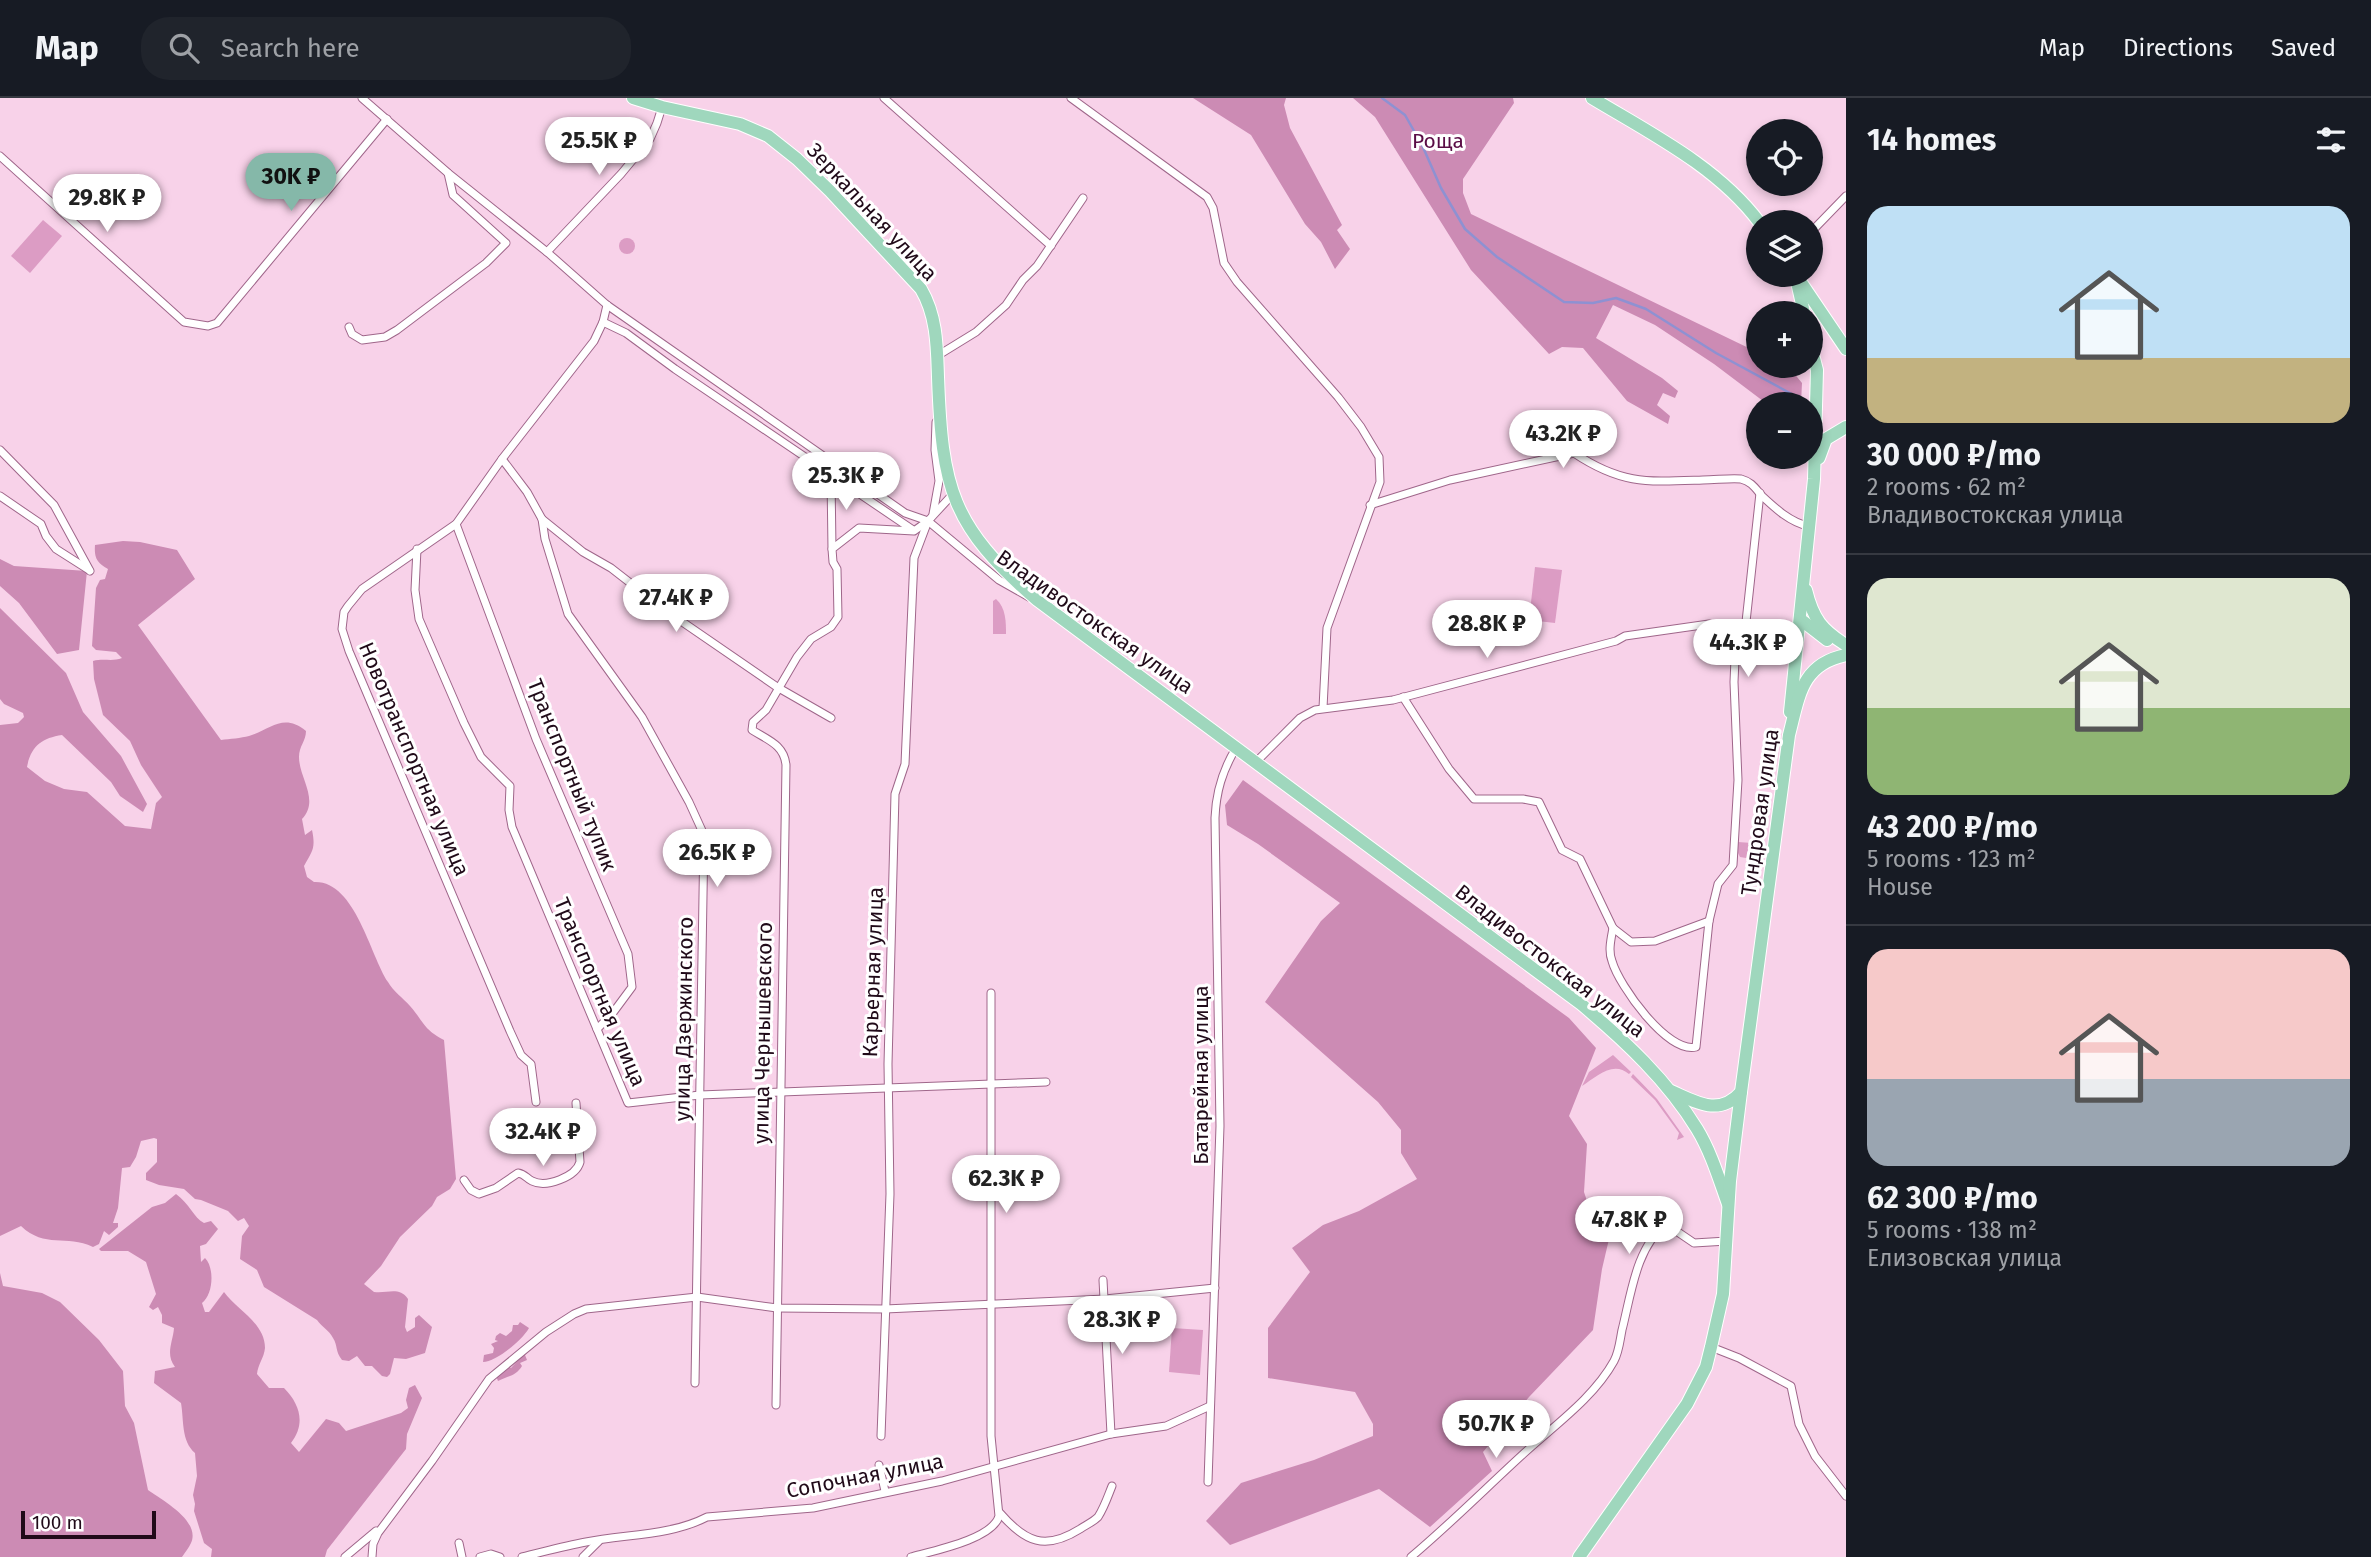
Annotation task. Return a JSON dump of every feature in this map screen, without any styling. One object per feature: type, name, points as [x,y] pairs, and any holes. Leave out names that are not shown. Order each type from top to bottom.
[{"type":"main road","name":"Зеркальная улица","points":[[633,98],[749,127],[768,136],[830,191],[921,289],[934,320],[942,451],[953,494],[981,547],[1037,600]]},
{"type":"main road","points":[[1592,98],[1672,147],[1724,184],[1748,210]]},
{"type":"main road","points":[[1804,287],[1846,349]]},
{"type":"main road","points":[[1789,735],[1791,689],[1814,479],[1816,378]]},
{"type":"main road","points":[[1814,479],[1826,439],[1846,427]]},
{"type":"main road","points":[[1804,580],[1809,604],[1821,627],[1846,646]]},
{"type":"main road","name":"Владивостокская улица","points":[[1037,600],[1581,1004],[1624,1041],[1654,1071],[1698,1130],[1728,1204]]},
{"type":"main road","points":[[1800,619],[1827,640],[1846,646]]},
{"type":"main road","name":"Тундровая улица","points":[[1578,1557],[1688,1404],[1706,1367],[1723,1294],[1734,1145],[1789,735],[1807,679],[1822,664],[1846,655]]},
{"type":"main road","points":[[1670,1091],[1703,1104],[1720,1106],[1733,1101],[1741,1092]]},
{"type":"main road","points":[[1705,1145],[1721,1156],[1734,1145]]},
{"type":"street","name":"Владивостокская улица","points":[[362,98],[607,305],[905,513],[930,518],[999,580],[1013,590],[1037,600]]},
{"type":"street","points":[[884,98],[1051,246]]},
{"type":"street","points":[[1071,98],[1207,197],[1213,208],[1224,262],[1237,282],[1338,397],[1379,457],[1380,482],[1327,628],[1323,708]]},
{"type":"street","points":[[547,252],[650,139],[662,107]]},
{"type":"street","points":[[0,156],[184,322],[208,327],[218,323],[387,120]]},
{"type":"street","points":[[349,327],[352,334],[362,340],[385,337],[485,262],[506,243],[453,195],[448,173]]},
{"type":"street","points":[[1823,220],[1846,196]]},
{"type":"street","points":[[937,356],[976,332],[1006,305],[1023,280],[1037,266],[1083,198]]},
{"type":"street","name":"Новотранспортная улица","points":[[536,1102],[531,1064],[517,1047],[343,637],[343,618],[352,600],[362,589],[456,524],[502,459],[594,341],[607,305]]},
{"type":"street","points":[[603,322],[626,333],[674,369],[805,455],[831,477],[914,531]]},
{"type":"street","name":"Карьерная улица","points":[[881,1436],[890,1194],[888,1089],[895,794],[905,764],[914,558],[930,518],[939,481],[935,434],[939,408]]},
{"type":"street","points":[[0,450],[54,505],[90,571],[56,549],[41,524],[0,496]]},
{"type":"street","points":[[1370,505],[1450,480],[1574,453],[1594,466],[1625,478],[1647,481],[1741,479],[1751,483],[1786,516],[1808,526]]},
{"type":"street","name":"улица Дзержинского","points":[[502,459],[527,492],[542,519],[545,539],[568,614],[642,717],[703,833],[695,1383]]},
{"type":"street","points":[[777,687],[810,639],[831,627],[838,617],[837,569],[833,562],[832,549],[831,477]]},
{"type":"street","points":[[1613,929],[1611,958],[1618,979],[1628,995],[1661,1032],[1682,1046],[1693,1049],[1698,1044],[1709,921],[1718,884],[1733,864],[1738,780],[1735,659],[1745,631],[1760,493]]},
{"type":"street","name":"Карьерная улица","points":[[930,518],[953,494]]},
{"type":"street","points":[[832,549],[859,528],[914,531],[930,518]]},
{"type":"street","points":[[542,519],[583,552],[611,568],[665,610],[777,687],[831,718]]},
{"type":"street","name":"Транспортный тупик","points":[[456,524],[536,739],[628,954],[632,987],[597,1029]]},
{"type":"street","name":"Транспортная улица","points":[[417,550],[415,590],[419,619],[481,757],[509,786],[512,827],[628,1103],[700,1094],[1046,1082]]},
{"type":"street","points":[[1256,762],[1300,718],[1315,710],[1403,697],[1616,641],[1625,636],[1709,624],[1745,631]]},
{"type":"street","name":"улица Чернышевского","points":[[776,1405],[786,765],[785,755],[780,747],[752,730],[753,722],[766,710],[777,687]]},
{"type":"street","points":[[1403,697],[1449,769],[1475,799],[1523,799],[1539,802],[1562,850],[1580,859],[1613,929],[1631,943],[1656,941],[1709,921]]},
{"type":"street","name":"Батарейная улица","points":[[1208,1482],[1220,1126],[1214,857],[1216,797],[1222,775],[1236,748]]},
{"type":"street","points":[[911,1557],[983,1533],[995,1526],[999,1512],[991,1436],[991,993]]},
{"type":"street","points":[[464,1180],[471,1190],[479,1194],[496,1188],[518,1173],[532,1182],[572,1175],[580,1162],[576,1103]]},
{"type":"street","points":[[1411,1557],[1444,1530],[1598,1383],[1615,1359],[1636,1273],[1654,1233],[1666,1224],[1694,1243],[1727,1241]]},
{"type":"street","points":[[1103,1280],[1111,1434]]},
{"type":"street","points":[[372,1557],[374,1539],[486,1382],[546,1332],[574,1314],[594,1306],[697,1297],[777,1308],[885,1309],[992,1302],[1105,1299],[1215,1287]]},
{"type":"street","points":[[1711,1347],[1739,1358],[1791,1386],[1799,1424],[1815,1456],[1846,1496]]},
{"type":"street","name":"Сопочная улица","points":[[522,1557],[588,1541],[694,1524],[707,1517],[813,1508],[942,1481],[1111,1434],[1166,1426],[1210,1406]]},
{"type":"street","points":[[879,1465],[885,1491]]},
{"type":"street","points":[[999,1512],[1023,1536],[1034,1541],[1066,1538],[1094,1521],[1100,1514],[1112,1486]]},
{"type":"street","points":[[345,1557],[387,1521]]},
{"type":"street","points":[[583,1557],[599,1541]]},
{"type":"street","points":[[458,1543],[462,1557]]},
{"type":"street","points":[[480,1557],[500,1557]]},
{"type":"shaded area","points":[[43,220],[62,236],[30,273],[11,256]]},
{"type":"shaded area","points":[[627,238],[633,240],[633,252],[627,254],[621,252],[619,246],[621,240]]},
{"type":"shaded area","points":[[1535,567],[1562,570],[1555,623],[1529,620]]},
{"type":"shaded area","points":[[996,599],[1004,611],[1006,634],[993,634],[993,601]]},
{"type":"shaded area","points":[[1738,842],[1752,843],[1752,855],[1740,857]]},
{"type":"shaded area","points":[[1613,1055],[1631,1072],[1629,1074],[1623,1070],[1611,1069],[1582,1086],[1589,1072]]},
{"type":"shaded area","points":[[1633,1074],[1657,1099],[1684,1137],[1677,1140],[1679,1133],[1655,1100],[1631,1077]]},
{"type":"shaded area","points":[[1172,1328],[1203,1330],[1200,1375],[1169,1372]]},
{"type":"green space","points":[[1193,98],[1286,98],[1284,105],[1290,128],[1342,225],[1337,230],[1350,249],[1335,269],[1321,242],[1305,224],[1251,135]]},
{"type":"green space","name":"Роща","points":[[1353,98],[1513,98],[1514,103],[1463,179],[1463,193],[1471,214],[1746,347],[1746,378],[1798,378],[1802,383],[1802,392],[1751,392],[1655,325],[1613,305],[1596,338],[1662,378],[1678,391],[1675,398],[1663,393],[1657,405],[1670,416],[1668,424],[1627,401],[1583,348],[1562,347],[1549,354],[1471,270],[1375,117]]},
{"type":"green space","points":[[123,541],[177,550],[195,579],[138,625],[221,740],[249,736],[283,723],[290,723],[306,731],[299,757],[309,804],[302,819],[305,835],[312,830],[314,842],[304,866],[307,877],[314,882],[328,885],[340,893],[351,906],[390,985],[428,1029],[444,1040],[456,1179],[450,1189],[437,1197],[432,1206],[400,1237],[381,1266],[364,1284],[374,1292],[397,1292],[408,1299],[405,1327],[407,1332],[415,1327],[415,1318],[419,1315],[432,1327],[425,1353],[406,1359],[394,1358],[387,1377],[382,1376],[372,1366],[365,1366],[357,1356],[349,1361],[342,1360],[335,1341],[317,1320],[264,1287],[257,1270],[240,1259],[242,1236],[249,1226],[244,1218],[238,1221],[228,1211],[195,1199],[184,1189],[146,1180],[146,1173],[157,1162],[157,1139],[141,1141],[130,1167],[122,1168],[118,1208],[113,1223],[118,1223],[118,1227],[109,1235],[104,1231],[99,1244],[93,1247],[74,1241],[47,1239],[30,1233],[21,1226],[0,1236],[0,725],[18,723],[24,717],[23,713],[4,704],[0,699],[0,608],[66,673],[83,712],[121,756],[147,804],[143,812],[120,796],[111,782],[62,735],[38,744],[27,767],[45,781],[64,789],[87,792],[125,826],[151,829],[156,803],[162,797],[141,765],[130,741],[103,715],[94,679],[93,661],[122,658],[116,652],[96,650],[92,646],[96,588],[100,580],[105,579],[108,569],[97,560],[95,545]]},
{"type":"green space","points":[[0,559],[14,566],[87,571],[79,650],[57,654],[19,603],[0,586]]},
{"type":"green space","points":[[1243,780],[1569,1018],[1596,1048],[1569,1116],[1587,1144],[1584,1192],[1590,1210],[1600,1221],[1613,1222],[1602,1269],[1593,1330],[1529,1397],[1483,1452],[1492,1471],[1430,1527],[1379,1489],[1230,1545],[1206,1521],[1241,1483],[1314,1460],[1373,1436],[1373,1424],[1355,1392],[1268,1378],[1268,1328],[1310,1272],[1292,1248],[1323,1225],[1359,1211],[1417,1179],[1401,1153],[1401,1130],[1378,1102],[1265,1002],[1321,921],[1340,903],[1227,825],[1225,805]]},
{"type":"green space","points":[[176,1194],[200,1221],[211,1221],[218,1229],[206,1244],[200,1246],[201,1262],[205,1258],[211,1275],[209,1294],[202,1303],[205,1312],[209,1312],[224,1292],[260,1331],[265,1348],[257,1374],[269,1388],[284,1388],[294,1401],[300,1421],[291,1443],[299,1452],[326,1419],[339,1423],[346,1431],[401,1413],[408,1408],[406,1400],[409,1388],[415,1385],[422,1398],[407,1434],[406,1449],[327,1550],[325,1557],[211,1557],[212,1549],[204,1543],[194,1511],[193,1495],[197,1476],[195,1453],[185,1436],[181,1403],[154,1383],[155,1371],[175,1367],[170,1357],[174,1328],[162,1323],[158,1307],[153,1310],[149,1307],[156,1294],[146,1262],[128,1251],[99,1249],[152,1207],[165,1203]]},
{"type":"green space","points":[[0,1273],[3,1286],[42,1293],[60,1302],[99,1340],[123,1371],[125,1406],[134,1423],[148,1490],[185,1519],[193,1535],[182,1557],[0,1557]]},
{"type":"green space","points":[[520,1322],[529,1328],[520,1339],[501,1355],[483,1362],[484,1355],[493,1353],[491,1344],[498,1341],[495,1340],[496,1336],[500,1333],[506,1336],[512,1331],[513,1325]]},
{"type":"green space","points":[[523,1355],[527,1360],[520,1363],[520,1369],[498,1381],[496,1376],[511,1368]]},
{"type":"waterway","points":[[1382,98],[1405,115],[1441,188],[1465,229],[1497,257],[1564,302],[1593,303],[1616,298],[1646,309],[1716,353],[1788,392]]}]
